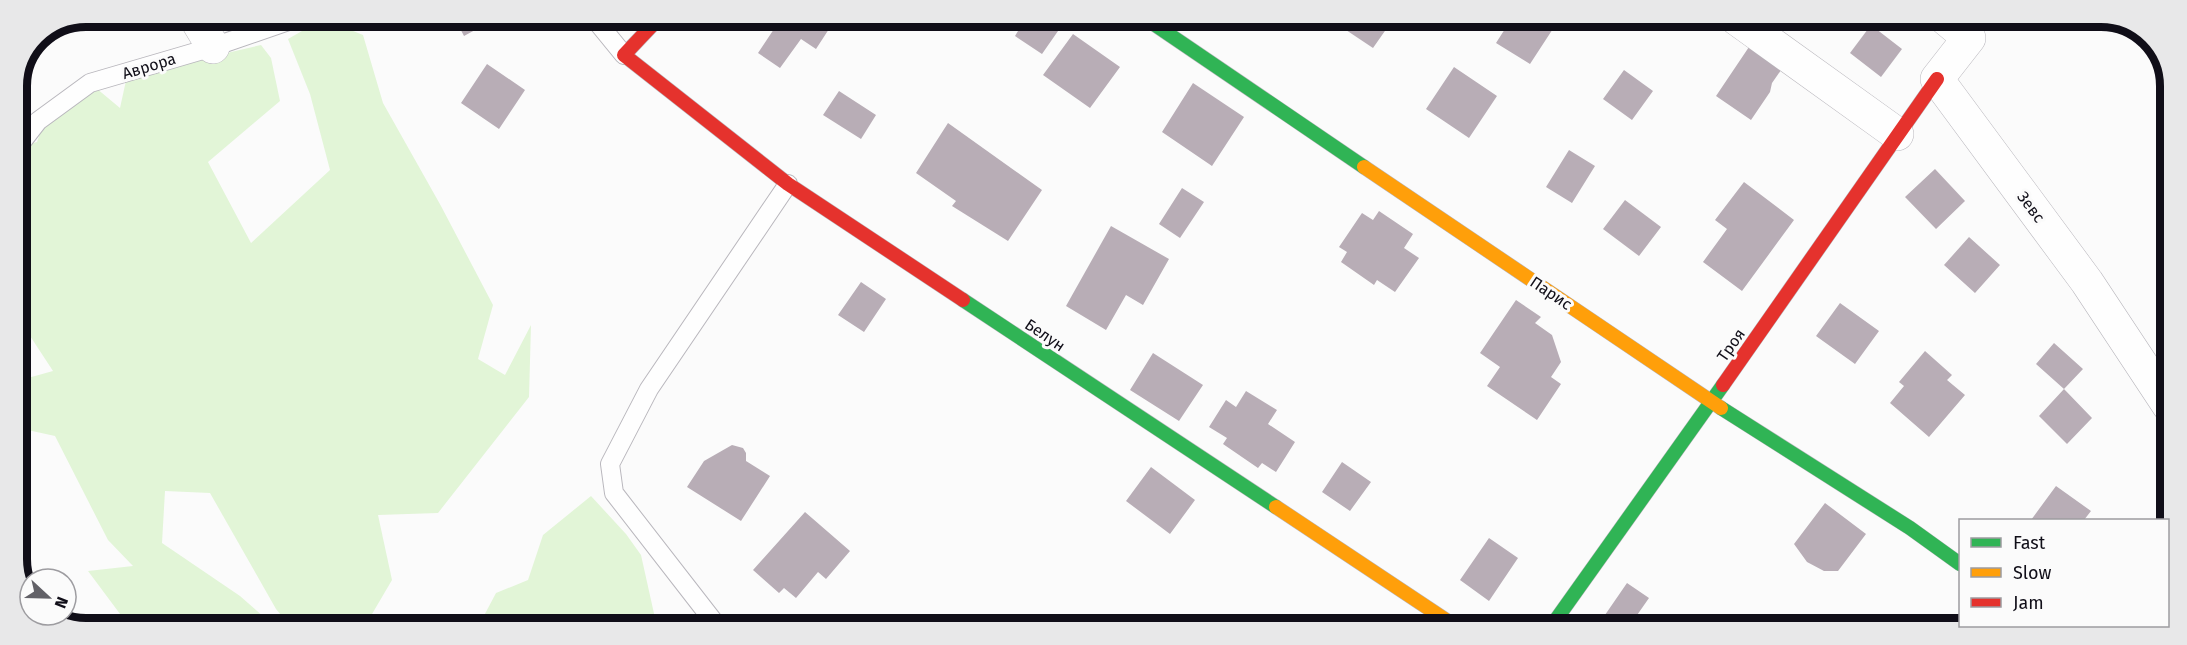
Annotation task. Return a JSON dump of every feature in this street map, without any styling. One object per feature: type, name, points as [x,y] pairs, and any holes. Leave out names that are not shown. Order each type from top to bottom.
[{"type":"street","points":[[201,27],[213,47]]},
{"type":"street","points":[[624,55],[651,27]]},
{"type":"street","name":"Парис","points":[[1158,27],[1712,402],[1910,528],[1959,563]]},
{"type":"street","points":[[1749,27],[1896,134]]},
{"type":"street","points":[[1937,79],[1970,38],[1956,27]]},
{"type":"street","name":"Белун","points":[[624,55],[788,184],[1443,618]]},
{"type":"street","name":"Троя","points":[[1557,618],[1712,402],[1896,134],[1937,79]]},
{"type":"street","name":"Зевс","points":[[1937,79],[2087,282],[2160,392]]},
{"type":"lane","name":"Аврора","points":[[27,135],[38,122],[90,83],[213,47],[271,27]]},
{"type":"lane","points":[[601,27],[624,55]]},
{"type":"lane","points":[[711,618],[614,493],[610,464],[649,388],[788,184]]},
{"type":"green space","points":[[309,27],[343,27],[363,35],[383,103],[493,305],[478,359],[505,375],[531,325],[529,397],[438,513],[378,515],[392,580],[370,618],[283,618],[276,609],[210,493],[165,491],[162,543],[240,596],[265,618],[123,618],[88,571],[133,566],[108,540],[55,436],[27,430],[27,378],[53,371],[27,331],[27,145],[37,142],[43,125],[90,83],[120,108],[127,76],[261,45],[271,58],[280,101],[208,162],[251,243],[330,170],[310,94],[288,39]]},
{"type":"green space","points":[[591,496],[626,534],[641,555],[655,618],[483,618],[496,593],[528,580],[543,535]]},
{"type":"building","points":[[459,27],[481,27],[464,36]]},
{"type":"building","points":[[771,27],[826,27],[829,29],[816,49],[801,39],[780,68],[758,53],[774,29]]},
{"type":"building","points":[[1020,27],[1061,27],[1042,54],[1015,36]]},
{"type":"building","points":[[1342,27],[1388,27],[1373,48]]},
{"type":"building","points":[[1506,27],[1554,27],[1530,64],[1496,43]]},
{"type":"building","points":[[1870,27],[1874,27],[1902,49],[1881,77],[1850,53]]},
{"type":"building","points":[[1073,34],[1120,67],[1090,108],[1043,75]]},
{"type":"building","points":[[1753,41],[1786,63],[1751,120],[1716,96]]},
{"type":"building","points":[[487,64],[525,90],[499,129],[461,103]]},
{"type":"building","points":[[1454,67],[1497,96],[1469,138],[1426,109]]},
{"type":"building","points":[[1624,70],[1653,91],[1632,120],[1603,99]]},
{"type":"building","points":[[1193,83],[1244,117],[1212,166],[1162,132]]},
{"type":"building","points":[[839,91],[876,115],[861,139],[823,115]]},
{"type":"building","points":[[948,123],[1042,190],[1008,241],[952,206],[956,201],[916,173]]},
{"type":"building","points":[[1569,150],[1595,166],[1572,203],[1546,187]]},
{"type":"building","points":[[1935,169],[1965,201],[1936,229],[1905,197]]},
{"type":"building","points":[[1744,182],[1794,220],[1742,291],[1703,262],[1727,229],[1715,220]]},
{"type":"building","points":[[1182,188],[1204,202],[1180,238],[1159,224]]},
{"type":"building","points":[[1625,200],[1661,227],[1639,256],[1603,229]]},
{"type":"building","points":[[1379,211],[1413,234],[1404,248],[1419,258],[1395,292],[1377,280],[1374,285],[1341,262],[1347,252],[1339,247],[1362,213],[1373,220]]},
{"type":"building","points":[[1111,226],[1169,259],[1143,305],[1126,295],[1106,330],[1066,306]]},
{"type":"building","points":[[1969,237],[2000,265],[1975,293],[1944,265]]},
{"type":"building","points":[[861,282],[886,299],[864,332],[838,315]]},
{"type":"building","points":[[1516,300],[1541,317],[1535,323],[1552,335],[1561,362],[1551,377],[1561,384],[1537,420],[1487,386],[1500,367],[1480,353]]},
{"type":"building","points":[[1840,303],[1879,331],[1855,364],[1816,336]]},
{"type":"building","points":[[2054,343],[2083,369],[2064,389],[2036,364]]},
{"type":"building","points":[[1925,351],[1952,375],[1947,380],[1965,395],[1929,437],[1890,403],[1904,386],[1899,382]]},
{"type":"building","points":[[1153,353],[1203,385],[1179,421],[1130,390]]},
{"type":"building","points":[[2064,389],[2092,418],[2067,444],[2039,416]]},
{"type":"building","points":[[1246,391],[1277,410],[1268,424],[1295,442],[1276,472],[1262,463],[1258,468],[1223,444],[1227,438],[1209,427],[1226,400],[1236,407]]},
{"type":"building","points":[[732,445],[743,448],[746,461],[770,476],[741,521],[687,487],[704,461]]},
{"type":"building","points":[[1342,462],[1371,482],[1350,511],[1322,492]]},
{"type":"building","points":[[1151,467],[1195,500],[1170,534],[1126,501]]},
{"type":"building","points":[[2056,486],[2091,511],[2085,519],[2032,519]]},
{"type":"building","points":[[1825,503],[1866,534],[1838,571],[1824,571],[1807,562],[1794,544]]},
{"type":"building","points":[[805,512],[850,551],[826,579],[818,572],[796,598],[784,588],[779,593],[753,570]]},
{"type":"building","points":[[1489,538],[1518,558],[1489,601],[1460,580]]},
{"type":"building","points":[[1627,583],[1649,598],[1635,618],[1603,618]]},
{"type":"traffic: fast","points":[[1158,27],[1364,167]]},
{"type":"traffic: fast","points":[[963,300],[1276,507]]},
{"type":"traffic: fast","points":[[1557,618],[1723,385]]},
{"type":"traffic: fast","points":[[1721,408],[1910,528],[1959,563]]},
{"type":"traffic: slow","points":[[1364,167],[1721,408]]},
{"type":"traffic: slow","points":[[1276,507],[1443,618]]},
{"type":"traffic: jam","points":[[651,27],[624,55],[788,184],[963,300]]},
{"type":"traffic: jam","points":[[1723,385],[1937,79]]}]
